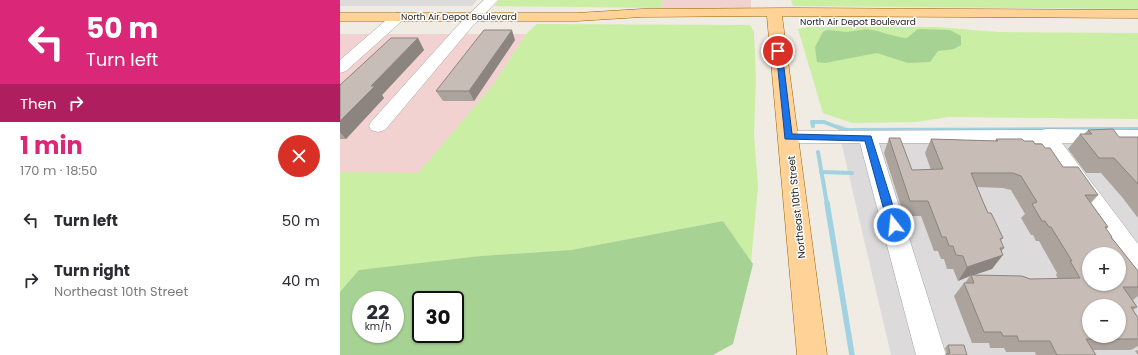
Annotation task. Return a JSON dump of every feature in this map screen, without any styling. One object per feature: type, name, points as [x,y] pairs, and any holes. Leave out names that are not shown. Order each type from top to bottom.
[{"type":"main road","points":[[764,0],[765,8],[777,11]]},
{"type":"main road","name":"North Air Depot Boulevard","points":[[777,11],[936,22],[1040,27]]},
{"type":"main road","name":"North Air Depot Boulevard","points":[[340,17],[577,17],[650,21],[777,11],[1138,14]]},
{"type":"main road","name":"Northeast 10th Street","points":[[777,11],[788,137],[812,355]]},
{"type":"main road","points":[[1047,14],[1062,28]]},
{"type":"street","points":[[378,126],[461,31],[492,0]]},
{"type":"street","points":[[340,68],[398,17]]},
{"type":"street","points":[[788,137],[868,138],[1046,135],[1138,136]]},
{"type":"street","points":[[1046,135],[1138,263]]},
{"type":"street","points":[[868,138],[931,355]]},
{"type":"shaded area","points":[[340,0],[477,0],[472,6],[340,6]]},
{"type":"shaded area","points":[[663,0],[751,0],[751,8],[661,8]]},
{"type":"shaded area","points":[[340,34],[526,34],[494,84],[418,174],[340,172]]},
{"type":"shaded area","points":[[837,124],[852,129],[1138,127],[1138,355],[891,355]]},
{"type":"green space","points":[[499,0],[663,0],[661,8],[494,6]]},
{"type":"green space","points":[[791,0],[1138,0],[1138,9],[793,6]]},
{"type":"green space","points":[[537,24],[750,25],[754,32],[756,79],[754,134],[758,187],[751,261],[723,221],[571,250],[481,256],[340,292],[340,172],[418,173],[494,84],[526,34]]},
{"type":"green space","points":[[808,27],[936,27],[998,32],[1138,33],[1138,119],[948,117],[916,122],[852,123],[823,113],[798,29]]},
{"type":"green space","points":[[867,29],[907,38],[918,29],[950,30],[961,36],[961,45],[954,49],[938,51],[930,62],[908,63],[877,53],[825,63],[817,62],[815,47],[823,32],[827,30],[847,32]]},
{"type":"green space","points":[[723,221],[753,264],[733,344],[713,355],[340,355],[340,292],[359,270],[481,256],[571,250]]},
{"type":"building","points":[[484,30],[512,30],[469,91],[436,91]]},
{"type":"building","points":[[391,38],[418,38],[371,86],[375,86],[340,121],[340,85]]},
{"type":"building","points":[[1113,129],[1119,137],[1138,137],[1138,184],[1114,158],[1099,158],[1080,134],[1092,134],[1088,130]]},
{"type":"building","points":[[889,138],[900,138],[912,170],[943,169],[931,139],[998,141],[996,139],[1022,139],[1024,141],[1033,141],[1035,144],[1042,144],[1045,148],[1050,148],[1063,167],[1078,167],[1098,195],[1085,195],[1108,227],[1105,227],[1119,247],[1082,247],[1082,291],[1126,291],[1137,307],[1131,307],[1138,318],[1138,339],[1126,339],[1126,299],[1082,299],[1082,343],[1088,343],[1096,355],[1057,355],[1050,341],[1019,341],[1017,336],[1003,336],[1001,332],[984,332],[964,283],[974,283],[971,275],[1022,276],[1030,279],[1080,278],[1070,261],[1072,261],[1051,227],[1049,227],[1045,221],[1042,221],[1032,204],[1037,202],[1021,176],[1013,173],[971,173],[988,213],[991,213],[1003,238],[1000,239],[1004,248],[1000,248],[1003,255],[967,267],[963,256],[956,255],[953,246],[949,246],[946,237],[942,237],[928,201],[910,201]]},
{"type":"building","points":[[1126,256],[1138,271],[1138,287],[1126,287]]},
{"type":"building","points":[[948,345],[964,345],[967,355],[947,355],[946,354],[950,353]]},
{"type":"waterway","points":[[813,126],[812,122],[824,122],[845,130],[1138,129]]},
{"type":"waterway","points":[[818,152],[821,172]]},
{"type":"waterway","points":[[821,172],[852,173]]},
{"type":"waterway","points":[[821,172],[827,204]]},
{"type":"waterway","points":[[827,203],[852,355]]},
{"type":"route","points":[[778,51],[788,137],[868,138],[894,225]]}]
